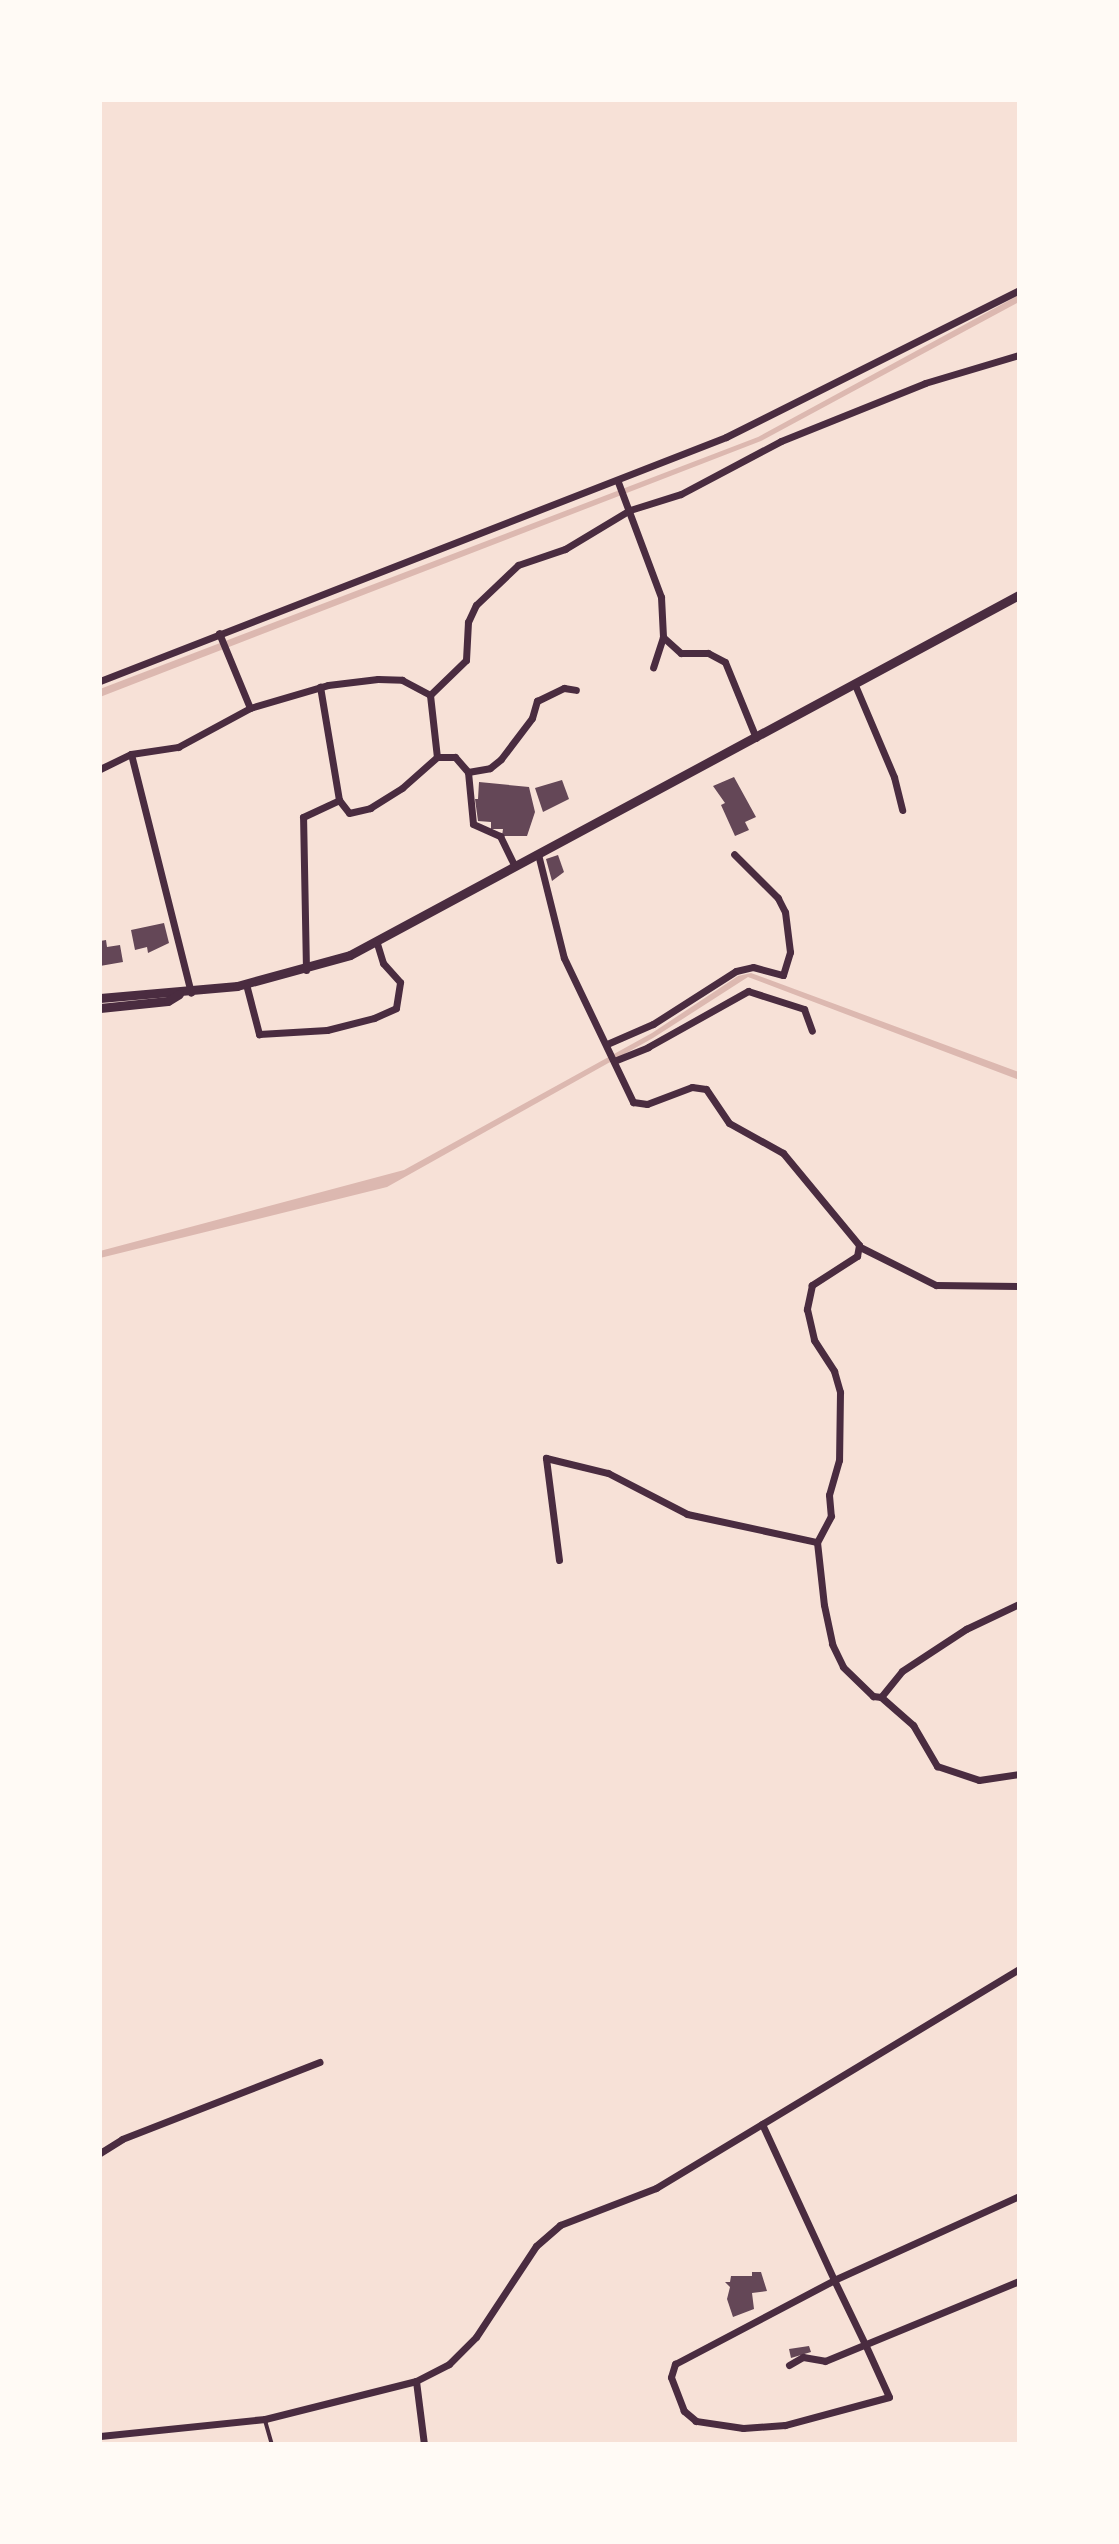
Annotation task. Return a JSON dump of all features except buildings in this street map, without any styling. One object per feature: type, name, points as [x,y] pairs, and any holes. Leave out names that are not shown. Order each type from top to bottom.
[{"type":"street","points":[[100,681],[619,483],[785,411],[1019,290]]},
{"type":"street","points":[[430,695],[462,668],[468,654],[468,622],[487,592],[518,565],[565,549],[630,510],[681,494],[781,441],[925,383],[1019,355]]},
{"type":"street","points":[[619,483],[657,578],[663,637],[653,667]]},
{"type":"street","points":[[100,998],[191,993],[246,984],[306,970],[377,943],[1019,595]]},
{"type":"street","points":[[220,636],[250,709]]},
{"type":"street","points":[[663,637],[681,653],[708,653],[725,662],[756,738]]},
{"type":"street","points":[[100,769],[131,754],[178,747],[250,709],[320,687],[387,678],[412,684],[430,695]]},
{"type":"street","points":[[855,685],[894,777],[902,810]]},
{"type":"street","points":[[320,687],[339,800],[349,813],[370,808],[402,788],[437,757],[458,758],[468,772],[473,824],[500,836],[515,867]]},
{"type":"street","points":[[468,772],[490,768],[501,759],[531,718],[537,701],[564,688],[576,690]]},
{"type":"street","points":[[430,695],[437,757]]},
{"type":"street","points":[[131,754],[191,993]]},
{"type":"street","points":[[306,970],[303,817],[309,810],[339,800]]},
{"type":"street","points":[[538,854],[560,948],[607,1044],[629,1097],[639,1104],[692,1087],[706,1089],[729,1124],[783,1153],[860,1247],[936,1285],[1019,1286]]},
{"type":"street","points":[[607,1044],[653,1024],[736,971],[753,967],[783,975],[790,952],[785,912],[778,898],[734,854]]},
{"type":"street","points":[[246,984],[260,1034],[327,1030],[374,1018],[396,1008],[400,982],[383,963],[377,943]]},
{"type":"street","points":[[614,1061],[648,1047],[748,991],[804,1009],[812,1031]]},
{"type":"street","points":[[100,1009],[168,1001],[179,994]]},
{"type":"street","points":[[860,1247],[857,1256],[816,1281],[808,1295],[809,1327],[840,1392],[839,1460],[829,1495],[831,1516],[817,1542],[832,1644],[843,1667],[873,1696],[881,1697],[913,1725],[937,1766],[979,1780],[1019,1774]]},
{"type":"street","points":[[559,1560],[546,1458],[608,1473],[687,1514],[817,1542]]},
{"type":"street","points":[[881,1697],[902,1671],[966,1629],[1019,1604]]},
{"type":"street","points":[[100,2435],[265,2419],[416,2381],[449,2364],[476,2337],[536,2246],[559,2225],[656,2188],[1019,1969]]},
{"type":"street","points":[[100,2153],[131,2135],[320,2062]]},
{"type":"street","points":[[762,2124],[834,2280],[890,2397],[785,2425],[743,2428],[696,2421],[684,2412],[671,2377],[675,2364],[834,2280],[1019,2196]]},
{"type":"street","points":[[789,2365],[803,2357],[825,2361],[1019,2281]]},
{"type":"street","points":[[416,2381],[424,2444]]},
{"type":"lane","points":[[265,2419],[272,2444]]},
{"type":"shaded area","points":[[1019,295],[1019,302],[761,441],[100,697],[100,689],[758,437]]},
{"type":"shaded area","points":[[751,973],[1019,1072],[1019,1080],[748,977],[653,1038],[387,1187],[100,1258],[100,1251],[404,1170],[652,1033],[738,976]]}]
